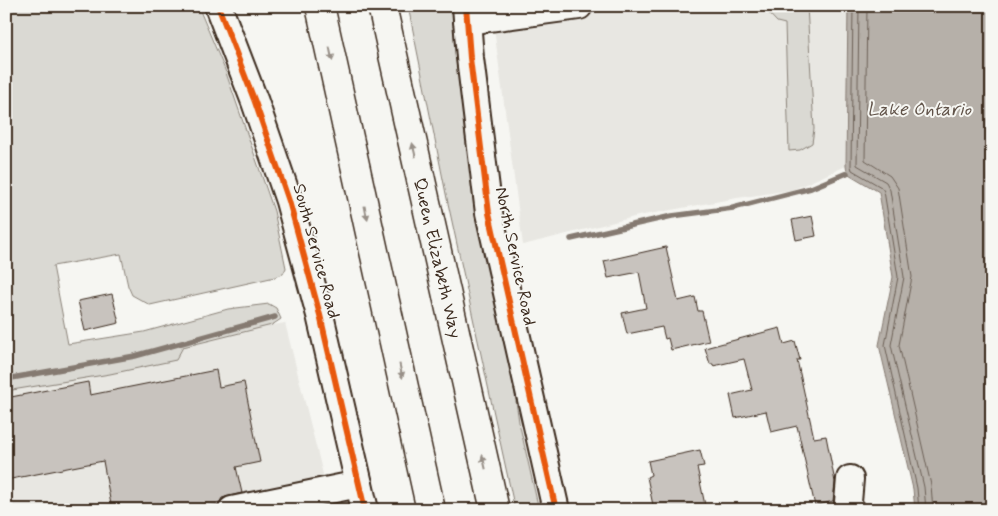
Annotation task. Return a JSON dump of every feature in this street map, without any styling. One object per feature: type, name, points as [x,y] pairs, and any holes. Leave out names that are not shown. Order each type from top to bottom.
[{"type":"highway","points":[[320,6],[431,510]]},
{"type":"highway","name":"Queen Elizabeth Way","points":[[382,6],[495,510]]},
{"type":"street","name":"South Service Road","points":[[218,6],[255,102],[289,201],[320,315],[364,510]]},
{"type":"street","points":[[467,13],[579,6]]},
{"type":"street","name":"North Service Road","points":[[467,13],[489,213],[556,510]]},
{"type":"street","points":[[850,478],[848,502],[850,510]]},
{"type":"street","points":[[232,510],[359,484]]},
{"type":"shaded area","points":[[6,6],[198,6],[225,70],[274,211],[286,268],[283,274],[275,277],[150,305],[132,295],[128,286],[121,254],[53,266],[68,344],[144,332],[228,309],[269,304],[276,308],[281,319],[272,325],[183,347],[176,360],[110,374],[6,391]]},
{"type":"shaded area","points":[[408,6],[452,6],[471,167],[513,381],[519,422],[539,510],[515,510],[446,194]]},
{"type":"shaded area","points":[[491,6],[848,6],[846,166],[792,190],[638,216],[523,245]]},
{"type":"shaded area","points":[[762,6],[807,6],[814,129],[812,143],[800,150],[789,151],[785,24],[777,22]]},
{"type":"shaded area","points":[[285,323],[332,510],[6,510],[6,370]]},
{"type":"water","name":"Lake Ontario","points":[[848,6],[992,6],[992,510],[915,510],[913,489],[879,345],[893,277],[879,192],[847,173],[846,166]]},
{"type":"building","points":[[812,216],[816,236],[796,240],[792,220]]},
{"type":"building","points":[[666,247],[678,301],[695,297],[698,311],[702,311],[709,341],[671,350],[668,338],[665,339],[662,327],[627,334],[622,313],[646,308],[639,272],[608,278],[604,261]]},
{"type":"building","points":[[112,294],[119,323],[85,331],[78,301]]},
{"type":"building","points":[[780,328],[784,344],[795,341],[800,360],[797,360],[814,438],[826,436],[835,482],[833,501],[815,506],[797,426],[771,432],[766,411],[735,418],[730,395],[752,390],[744,359],[713,366],[713,364],[710,364],[705,348]]},
{"type":"building","points":[[216,370],[219,387],[244,382],[260,462],[236,467],[242,493],[222,498],[218,505],[195,510],[112,510],[103,461],[6,480],[6,398],[88,382],[90,395]]},
{"type":"building","points":[[700,450],[704,466],[697,467],[706,510],[654,510],[647,477],[651,475],[648,461]]},
{"type":"waterway","points":[[571,239],[672,216],[733,208],[811,188],[847,173]]},
{"type":"waterway","points":[[6,379],[135,356],[275,317]]},
{"type":"cycle path","points":[[218,6],[255,102],[289,201],[320,315],[365,510]]},
{"type":"cycle path","points":[[466,6],[470,58],[489,213],[556,510]]}]
